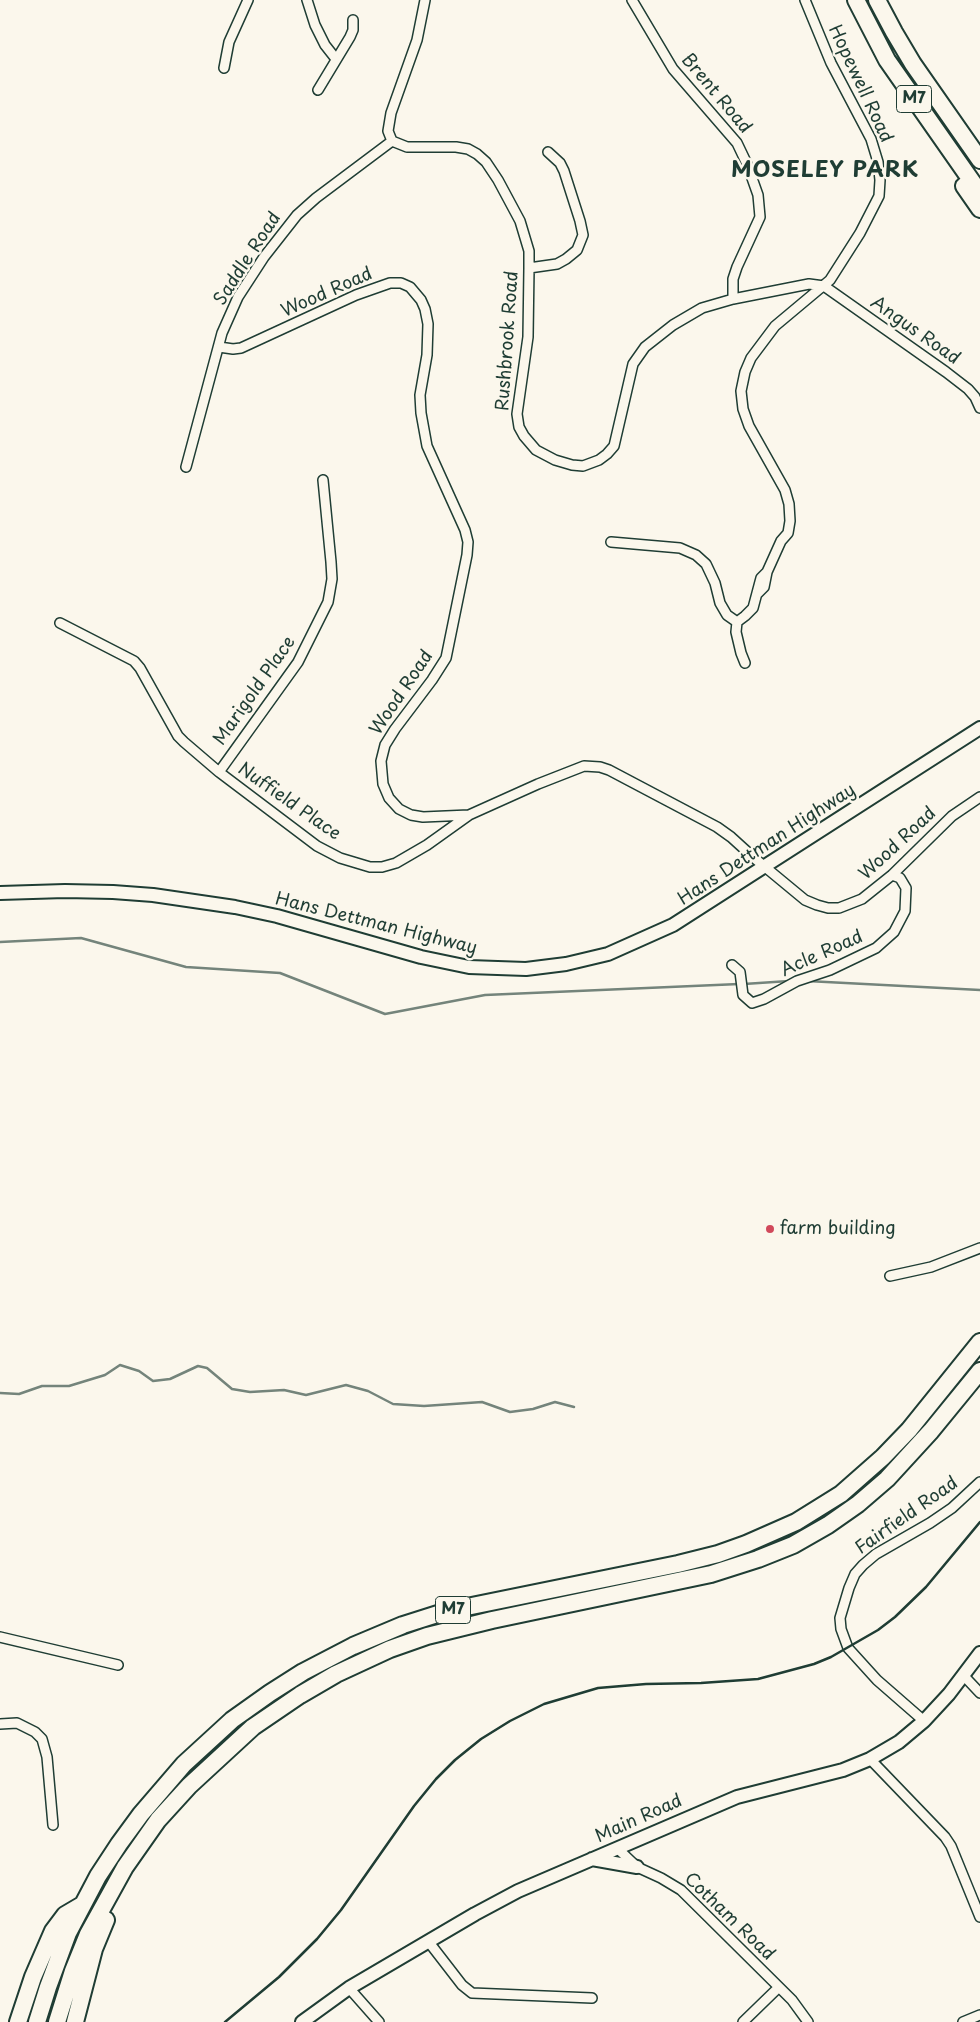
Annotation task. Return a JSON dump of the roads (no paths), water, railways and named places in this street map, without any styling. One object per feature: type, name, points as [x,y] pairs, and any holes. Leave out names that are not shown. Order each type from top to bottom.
[{"type":"highway","name":"M7","points":[[856,0],[887,60],[980,194]]},
{"type":"highway","name":"M7","points":[[878,0],[913,64],[980,160]]},
{"type":"highway","points":[[939,136],[943,154],[948,164],[980,209]]},
{"type":"highway","name":"M7","points":[[37,2022],[57,1960],[82,1904],[98,1876],[135,1821],[184,1764],[232,1720],[303,1672],[353,1646],[403,1625],[447,1611],[678,1564],[746,1544],[781,1529],[821,1507],[864,1475],[908,1430],[980,1342]]},
{"type":"highway","name":"M7","points":[[57,2022],[73,1971],[88,1934],[125,1867],[158,1820],[188,1786],[254,1727],[300,1695],[336,1674],[390,1649],[427,1636],[492,1620],[711,1574],[758,1559],[793,1544],[828,1525],[858,1504],[887,1479],[931,1431],[980,1371]]},
{"type":"highway","points":[[75,2022],[94,1949],[108,1914],[158,1820]]},
{"type":"highway","points":[[18,2022],[35,1972],[53,1931],[65,1915],[82,1904]]},
{"type":"street","points":[[224,68],[228,42],[248,0]]},
{"type":"street","points":[[307,0],[315,25],[336,59]]},
{"type":"street","points":[[392,141],[388,131],[389,124],[418,40],[424,0]]},
{"type":"street","name":"Brent Road","points":[[632,0],[662,53],[682,82],[737,143],[743,152],[750,172],[759,201],[760,217],[737,266],[733,279],[733,299]]},
{"type":"street","name":"Hopewell Road","points":[[737,622],[753,608],[757,594],[764,587],[766,572],[781,541],[788,533],[790,521],[789,504],[785,490],[778,474],[758,442],[743,409],[741,391],[745,372],[751,358],[775,326],[824,286],[833,276],[876,205],[879,196],[878,162],[871,139],[830,63],[805,0]]},
{"type":"street","points":[[318,90],[353,30],[353,20]]},
{"type":"street","name":"Rushbrook Road","points":[[392,141],[407,147],[446,146],[468,149],[486,162],[511,201],[520,221],[529,251],[528,338],[518,404],[519,428],[529,444],[555,460],[583,466],[599,460],[608,454],[614,446],[633,364],[645,348],[673,325],[694,312],[733,299]]},
{"type":"street","name":"Saddle Road","points":[[186,467],[226,323],[238,297],[282,232],[296,215],[392,141]]},
{"type":"street","points":[[529,268],[557,264],[566,259],[577,250],[583,235],[564,171],[560,162],[548,152]]},
{"type":"street","name":"Wood Road","points":[[219,347],[241,348],[356,295],[390,283],[401,283],[410,287],[422,300],[428,324],[420,395],[427,446],[465,530],[468,542],[446,658],[432,680],[394,729],[385,745],[380,772],[389,798],[399,809],[412,815],[436,818],[469,815],[538,784],[584,766],[592,765],[609,770],[698,816],[731,837],[805,900],[816,906],[828,908],[846,906],[862,899],[892,875],[952,816],[980,797]]},
{"type":"street","points":[[733,299],[802,285],[816,284],[824,286]]},
{"type":"street","name":"Angus Road","points":[[824,286],[968,389],[975,397],[980,408]]},
{"type":"street","name":"Marigold Place","points":[[219,772],[298,662],[328,602],[332,579],[323,480]]},
{"type":"street","points":[[611,542],[680,548],[696,555],[706,564],[715,583],[720,603],[727,615],[737,622],[736,632],[745,663]]},
{"type":"street","name":"Nuffield Place","points":[[60,623],[114,649],[134,661],[140,668],[178,736],[219,772],[317,846],[340,858],[370,868],[382,867],[406,858],[469,815]]},
{"type":"street","name":"Hans Dettman Highway","points":[[0,893],[65,890],[113,892],[190,900],[276,916],[452,964],[487,968],[545,968],[587,960],[641,941],[673,925],[980,728]]},
{"type":"street","name":"Acle Road","points":[[732,965],[740,972],[743,995],[752,1003],[764,999],[797,981],[852,961],[884,943],[894,932],[905,911],[906,904],[906,888],[900,878],[892,875]]},
{"type":"street","points":[[890,1276],[931,1267],[980,1248]]},
{"type":"street","name":"Fairfield Road","points":[[924,1721],[877,1680],[848,1648],[841,1629],[840,1618],[848,1588],[863,1564],[876,1554],[952,1508],[980,1482]]},
{"type":"street","points":[[0,1637],[118,1665]]},
{"type":"street","name":"Main Road","points":[[302,2022],[349,1988],[502,1898],[737,1797],[843,1770],[870,1759],[899,1742],[924,1721],[964,1676],[980,1653]]},
{"type":"street","points":[[964,1676],[980,1693]]},
{"type":"street","points":[[0,1724],[17,1723],[35,1732],[42,1740],[47,1757],[53,1825]]},
{"type":"street","points":[[870,1759],[948,1841],[980,1917]]},
{"type":"street","name":"Cotham Road","points":[[617,1848],[637,1867],[681,1890],[801,2011],[808,2022]]},
{"type":"street","points":[[592,1859],[637,1867]]},
{"type":"street","points":[[428,1940],[462,1985],[472,1993],[592,1998]]},
{"type":"street","points":[[349,1988],[379,2022]]},
{"type":"street","points":[[743,2022],[778,1988]]},
{"type":"street","points":[[963,2022],[980,2015]]},
{"type":"waterway","points":[[0,942],[81,938],[186,967],[280,973],[385,1014],[485,995],[739,984]]},
{"type":"waterway","points":[[744,984],[789,981]]},
{"type":"waterway","points":[[807,981],[980,990]]},
{"type":"waterway","points":[[0,1393],[19,1394],[42,1386],[69,1386],[105,1375],[120,1365],[139,1371],[153,1381],[170,1379],[198,1366],[207,1368],[232,1389],[250,1392],[284,1390],[306,1395],[346,1385],[368,1391],[393,1404],[424,1406],[482,1402],[510,1412],[533,1409],[555,1402],[574,1407]]},
{"type":"railway","points":[[225,2022],[279,1977],[317,1939],[341,1910],[414,1806],[436,1779],[455,1760],[481,1739],[510,1721],[544,1704],[598,1688],[758,1679],[814,1664],[831,1657],[878,1630],[895,1617],[926,1587],[980,1522]]},
{"type":"place","name":"farm building","points":[[770,1229]]},
{"type":"district","name":"MOSELEY PARK","points":[[825,171]]}]
